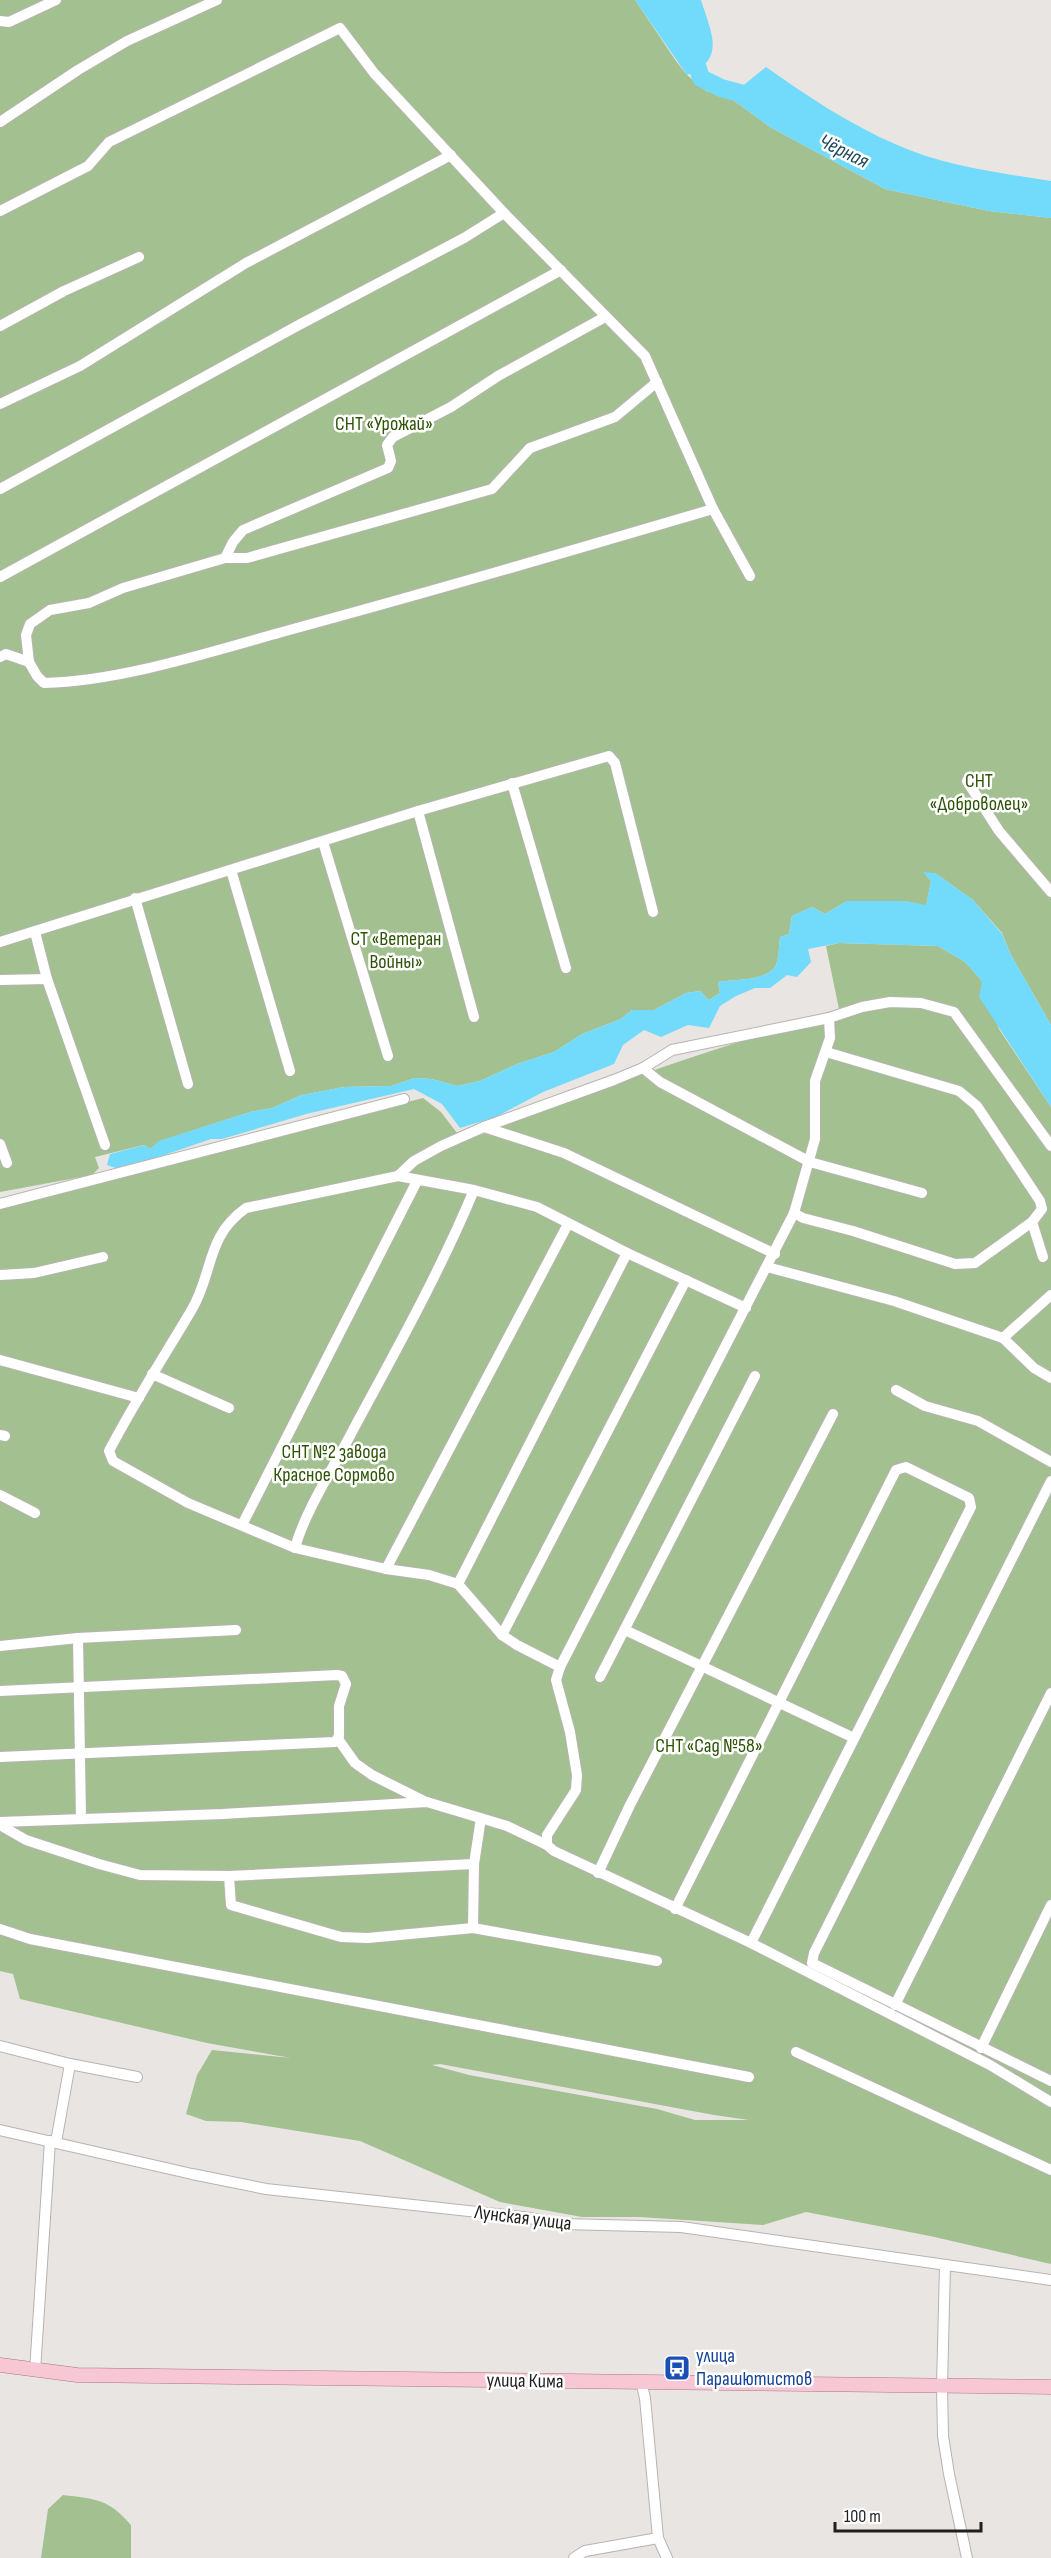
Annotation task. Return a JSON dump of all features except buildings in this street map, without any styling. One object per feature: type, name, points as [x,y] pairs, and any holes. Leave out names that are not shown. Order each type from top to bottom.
[{"type":"main road","name":"улица Кима","points":[[0,2365],[77,2375],[1051,2387]]},
{"type":"street","points":[[0,21],[9,22],[56,0]]},
{"type":"street","points":[[0,122],[78,70],[127,41],[217,0]]},
{"type":"street","points":[[0,211],[88,166],[109,142],[340,28],[374,73],[504,213],[645,356],[713,509],[750,576]]},
{"type":"street","points":[[0,404],[80,366],[246,263],[451,155]]},
{"type":"street","points":[[0,489],[297,326],[464,238],[504,213]]},
{"type":"street","points":[[0,326],[64,291],[140,257]]},
{"type":"street","points":[[0,577],[561,270]]},
{"type":"street","points":[[225,558],[233,542],[243,530],[388,468],[392,461],[387,445],[393,437],[451,407],[498,376],[605,317]]},
{"type":"street","points":[[657,382],[615,417],[530,448],[492,489],[247,558],[225,558],[123,588],[89,603],[50,610],[30,624],[26,635],[29,662],[44,683],[68,682],[186,658],[391,603],[713,509]]},
{"type":"street","points":[[0,657],[6,654],[29,662]]},
{"type":"street","points":[[0,942],[418,811],[609,756],[615,763],[652,912]]},
{"type":"street","points":[[967,781],[999,831],[1051,892]]},
{"type":"street","points":[[512,783],[566,968]]},
{"type":"street","points":[[418,811],[474,1017]]},
{"type":"street","points":[[323,842],[388,1056]]},
{"type":"street","points":[[231,870],[290,1071]]},
{"type":"street","points":[[135,898],[188,1084]]},
{"type":"street","points":[[35,932],[47,979],[105,1145]]},
{"type":"street","points":[[0,980],[47,979]]},
{"type":"street","points":[[398,1176],[414,1161],[484,1127],[643,1068],[672,1050],[830,1018],[862,1007],[890,1002],[921,1003],[954,1012],[1051,1146]]},
{"type":"street","points":[[546,1845],[547,1835],[576,1790],[578,1775],[570,1732],[556,1680],[560,1667],[775,1254],[794,1213],[815,1139],[815,1081],[830,1038],[830,1018]]},
{"type":"street","points":[[794,1213],[803,1218],[853,1231],[955,1264],[975,1263],[1032,1222],[1042,1209],[1040,1201],[983,1115],[959,1091],[826,1052]]},
{"type":"street","points":[[643,1068],[660,1082],[810,1162],[922,1192]]},
{"type":"street","points":[[0,1204],[404,1100]]},
{"type":"street","points":[[484,1127],[564,1153],[775,1254]]},
{"type":"street","points":[[0,1144],[7,1164]]},
{"type":"street","points":[[560,1667],[502,1635],[458,1584],[429,1575],[387,1569],[295,1548],[188,1503],[113,1461],[109,1451],[192,1310],[220,1234],[233,1218],[246,1208],[398,1176],[474,1190],[537,1207],[627,1253],[746,1308]]},
{"type":"street","points":[[242,1526],[417,1181]]},
{"type":"street","points":[[295,1548],[298,1536],[330,1473],[448,1252],[474,1190]]},
{"type":"street","points":[[1032,1222],[1043,1257]]},
{"type":"street","points":[[387,1569],[568,1224]]},
{"type":"street","points":[[458,1584],[627,1253]]},
{"type":"street","points":[[0,1275],[34,1273],[103,1257]]},
{"type":"street","points":[[767,1268],[894,1301],[1003,1338],[1034,1368],[1051,1378]]},
{"type":"street","points":[[502,1635],[686,1281]]},
{"type":"street","points":[[1003,1338],[1051,1295]]},
{"type":"street","points":[[0,1360],[139,1398]]},
{"type":"street","points":[[153,1374],[229,1408]]},
{"type":"street","points":[[600,1677],[755,1376]]},
{"type":"street","points":[[896,1390],[926,1406],[978,1421],[1051,1462]]},
{"type":"street","points":[[598,1873],[833,1414]]},
{"type":"street","points":[[675,1909],[896,1470],[906,1467],[969,1498],[971,1507],[751,1943]]},
{"type":"street","points":[[1051,1481],[814,1953],[812,1963],[1051,2081]]},
{"type":"street","points":[[0,1495],[35,1513]]},
{"type":"street","points":[[0,1646],[78,1638],[236,1630]]},
{"type":"street","points":[[625,1630],[854,1738]]},
{"type":"street","points":[[78,1638],[78,1754],[81,1818]]},
{"type":"street","points":[[0,1691],[342,1676],[346,1684],[339,1706],[338,1739],[355,1763],[372,1775],[427,1802],[507,1826],[598,1873],[751,1943],[990,2065],[1051,2102]]},
{"type":"street","points":[[895,2005],[1051,1694]]},
{"type":"street","points":[[0,1757],[318,1743],[338,1739]]},
{"type":"street","points":[[0,1823],[223,1814],[427,1802]]},
{"type":"street","points":[[473,1928],[474,1864],[481,1818]]},
{"type":"street","points":[[0,1823],[26,1840],[140,1875],[229,1876],[474,1864]]},
{"type":"street","points":[[229,1876],[231,1905],[341,1937],[431,1933],[473,1928],[657,1961]]},
{"type":"street","points":[[981,2048],[1051,1905]]},
{"type":"street","points":[[0,1929],[30,1939],[749,2077]]},
{"type":"street","points":[[0,2046],[69,2064],[137,2077]]},
{"type":"street","points":[[796,2052],[1051,2170]]},
{"type":"street","points":[[35,2371],[53,2141],[69,2064]]},
{"type":"street","name":"Лунская улица","points":[[0,2130],[266,2189],[511,2216],[563,2224],[681,2227],[1051,2280]]},
{"type":"street","points":[[945,2266],[943,2436],[967,2558]]},
{"type":"street","points":[[642,2381],[658,2538],[667,2558]]},
{"type":"street","points":[[574,2558],[585,2551],[658,2538]]},
{"type":"green space","points":[[0,0],[635,0],[676,61],[687,75],[706,91],[729,97],[770,127],[885,189],[989,211],[1051,218],[1051,1025],[1011,955],[1002,933],[973,900],[935,873],[924,873],[931,881],[926,906],[905,901],[847,901],[825,914],[812,907],[792,916],[789,934],[780,937],[776,965],[766,974],[750,979],[718,982],[720,993],[709,1000],[700,991],[686,993],[654,1010],[632,1010],[621,1019],[582,1034],[554,1052],[517,1064],[480,1081],[457,1086],[432,1079],[415,1078],[391,1086],[344,1087],[302,1095],[272,1108],[250,1112],[160,1141],[150,1149],[144,1145],[95,1157],[99,1168],[92,1175],[0,1192]]},
{"type":"green space","name":"СНТ №2 завода Красное Сормово","points":[[839,943],[938,946],[965,962],[982,981],[999,1029],[1051,1107],[1051,2264],[930,2236],[806,2212],[763,2225],[640,2217],[582,2217],[500,2202],[360,2141],[241,2122],[206,2121],[186,2114],[197,2075],[212,2050],[291,2058],[207,2043],[20,1999],[13,1974],[0,1971],[0,1206],[423,1098],[441,1112],[460,1137],[480,1135],[703,1053],[840,1014],[826,946]],"holes":[[[440,2064],[749,2120],[695,2120],[657,2109],[469,2075],[432,2065]]]},
{"type":"green space","points":[[63,2495],[101,2502],[123,2516],[131,2525],[131,2558],[41,2558],[48,2509]]},
{"type":"water","points":[[635,0],[701,0],[713,44],[712,53],[707,61],[699,69],[687,75]]},
{"type":"water","points":[[766,67],[845,118],[913,152],[972,168],[1051,181],[1051,218],[989,211],[885,189],[770,127],[729,97]]},
{"type":"water","points":[[923,872],[935,873],[973,900],[1002,934],[1011,955],[1051,1025],[1051,1107],[979,997],[982,981],[965,962],[938,946],[839,943],[808,949],[811,962],[797,977],[787,975],[770,988],[755,988],[720,1006],[709,1028],[688,1025],[661,1037],[644,1030],[623,1045],[614,1064],[543,1092],[496,1117],[460,1128],[442,1104],[414,1089],[306,1114],[222,1139],[211,1139],[121,1170],[107,1165],[110,1154],[145,1145],[150,1149],[159,1141],[250,1112],[272,1108],[302,1095],[344,1087],[391,1086],[415,1078],[432,1079],[457,1086],[480,1081],[517,1064],[554,1052],[582,1034],[621,1019],[632,1010],[654,1010],[686,993],[700,991],[709,1000],[720,993],[718,982],[750,979],[772,970],[777,962],[780,937],[789,934],[792,916],[812,907],[825,914],[847,901],[905,901],[926,905],[931,881]]},
{"type":"waterway","name":"Чёрная","points":[[691,47],[701,78],[721,88],[758,98]]},
{"type":"place","name":"улица Парашютистов","points":[[677,2368]]},
{"type":"park label","name":"СНТ «Урожай»","points":[[384,424]]},
{"type":"park label","name":"СНТ «Доброволец»","points":[[979,792]]},
{"type":"park label","name":"СТ «Ветеран Войны»","points":[[396,950]]},
{"type":"park label","name":"СНТ «Сад №58»","points":[[709,1746]]}]
